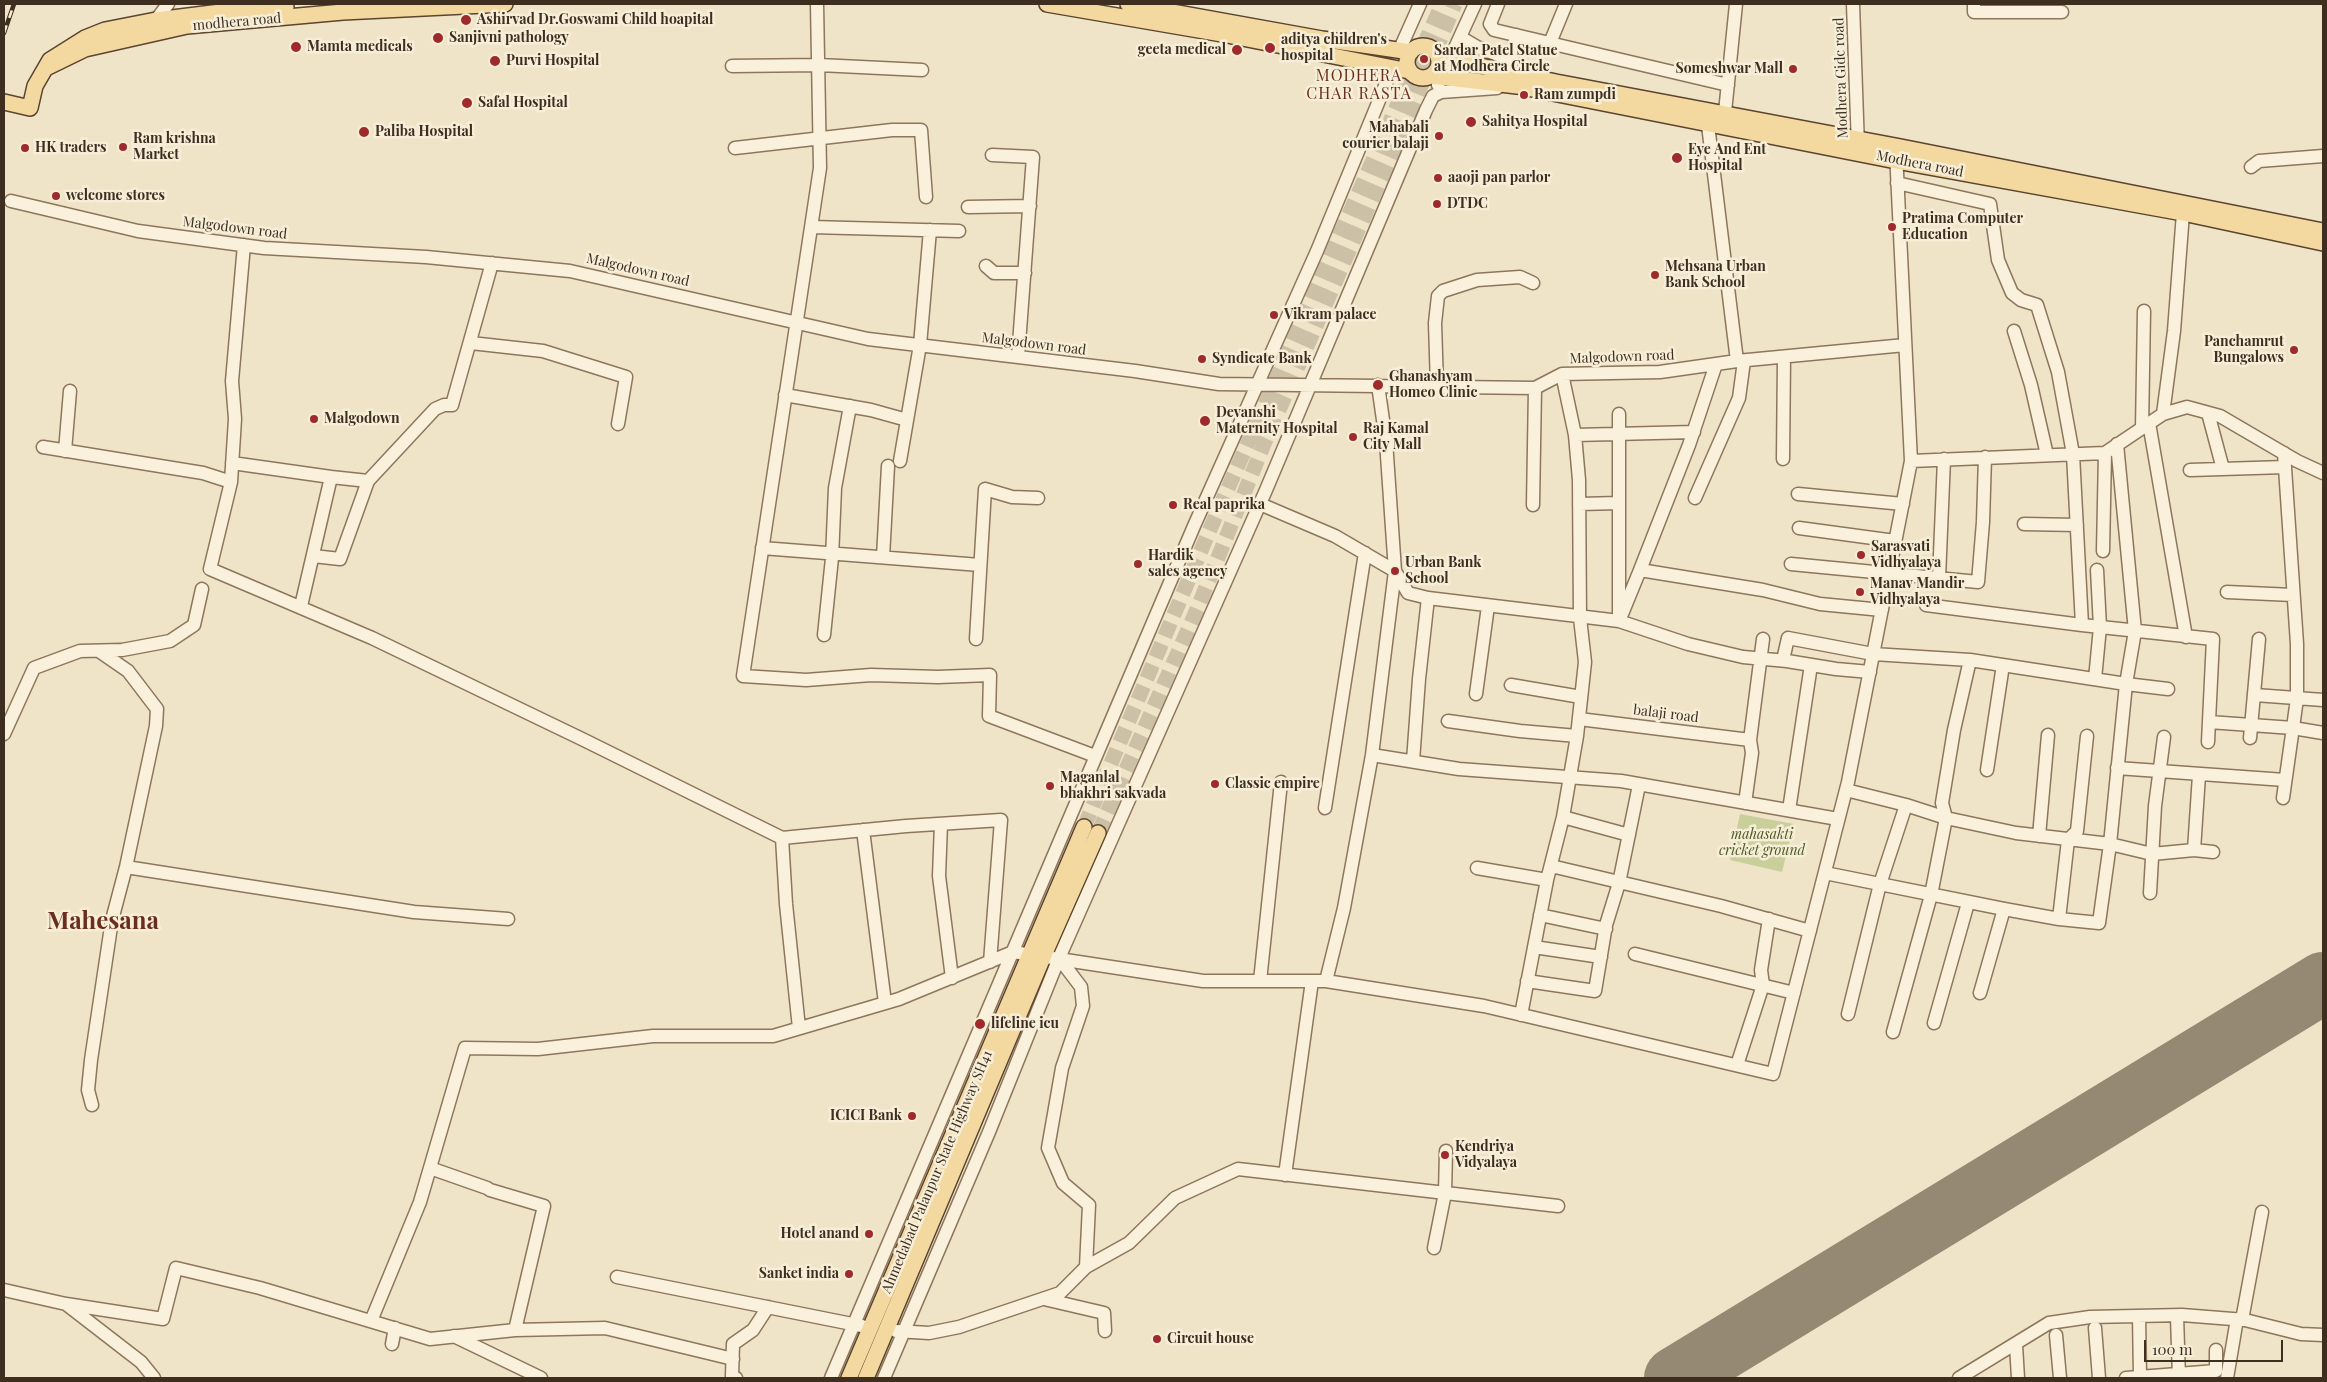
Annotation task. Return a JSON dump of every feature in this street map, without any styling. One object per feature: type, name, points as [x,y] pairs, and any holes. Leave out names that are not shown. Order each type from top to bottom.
[{"type":"main road","points":[[4,102],[30,108],[36,86],[51,66],[50,60],[85,38],[106,30],[156,20],[245,9],[372,4]]},
{"type":"main road","name":"modhera road","points":[[51,66],[84,49],[187,26],[343,12],[505,4]]},
{"type":"main road","points":[[1047,4],[1405,51],[1426,46],[1443,58],[1510,66],[1719,122]]},
{"type":"main road","points":[[1128,4],[1392,69],[1409,71],[1417,77],[1436,76],[1443,58]]},
{"type":"main road","points":[[1405,51],[1409,71]]},
{"type":"main road","name":"Modhera road","points":[[1436,76],[1517,86],[1896,153],[2323,243]]},
{"type":"main road","points":[[1896,153],[2323,231]]},
{"type":"main road","name":"Ahmedabad Palanpur State Highway SH41","points":[[866,1378],[888,1330],[1044,955],[1077,843],[1084,827]]},
{"type":"main road","name":"Ahmedabad Palanpur State Highway SH41","points":[[849,1378],[1092,849],[1105,836]]},
{"type":"street","points":[[156,20],[168,4]]},
{"type":"street","points":[[817,4],[820,168],[743,676],[806,680],[871,675],[938,677],[990,675],[988,716],[1095,756]]},
{"type":"street","points":[[1405,51],[1420,4]]},
{"type":"street","points":[[1443,58],[1460,37],[1475,4]]},
{"type":"street","points":[[1498,4],[1490,24],[1494,30],[1728,85]]},
{"type":"street","points":[[1550,43],[1566,4]]},
{"type":"street","points":[[1695,498],[1740,398],[1741,361],[1719,122],[1728,85],[1736,4]]},
{"type":"street","name":"Modhera Gidc road","points":[[1853,4],[1858,146]]},
{"type":"street","points":[[1974,4],[1974,12],[2062,12]]},
{"type":"street","points":[[1460,37],[1510,66],[1516,36]]},
{"type":"street","points":[[732,66],[819,65],[922,70]]},
{"type":"street","points":[[831,1378],[1095,756],[1202,508],[1317,251],[1392,69]]},
{"type":"street","points":[[884,1378],[989,1132],[1044,955],[1105,836],[1260,504],[1432,96],[1436,76]]},
{"type":"street","points":[[1432,96],[1441,92],[1517,86]]},
{"type":"street","points":[[734,148],[892,130],[921,130],[926,197]]},
{"type":"street","points":[[371,1321],[420,1202],[465,1048],[538,1049],[653,1036],[773,1036],[899,999],[1013,952],[1044,955],[1203,981],[1326,981],[1484,1006],[1772,1074],[1846,790],[1911,461],[1896,153]]},
{"type":"street","points":[[992,155],[1033,157],[1018,357]]},
{"type":"street","points":[[2252,167],[2259,161],[2323,156]]},
{"type":"street","points":[[1897,182],[1990,204],[1998,260],[2012,293],[2021,300],[2037,306],[2058,372],[2073,454],[2082,625]]},
{"type":"street","name":"Malgodown road","points":[[11,201],[138,231],[244,245],[329,253],[426,257],[570,270],[868,339],[1135,371],[1219,384],[1257,386],[1311,384],[1535,388],[1562,374],[1660,372],[1741,361],[1905,345]]},
{"type":"street","points":[[968,207],[1030,206]]},
{"type":"street","points":[[2163,414],[2174,332],[2184,213]]},
{"type":"street","points":[[811,227],[959,231]]},
{"type":"street","points":[[900,461],[920,345],[930,230]]},
{"type":"street","points":[[244,245],[232,381],[235,419],[231,482],[210,569],[301,606],[372,638],[576,735],[782,838],[1001,820],[990,962]]},
{"type":"street","points":[[313,556],[340,559],[368,480],[435,409],[444,405],[452,405],[492,263]]},
{"type":"street","points":[[986,266],[994,273],[1025,273]]},
{"type":"street","points":[[1437,386],[1435,323],[1438,296],[1443,291],[1477,280],[1520,277],[1533,283]]},
{"type":"street","points":[[2144,311],[2146,425],[2186,636]]},
{"type":"street","points":[[2014,331],[2031,385],[2047,454]]},
{"type":"street","points":[[471,343],[543,351],[626,377],[618,424]]},
{"type":"street","points":[[1783,459],[1784,357]]},
{"type":"street","points":[[1619,621],[1694,432],[1716,364]]},
{"type":"street","points":[[1521,1015],[1547,880],[1563,817],[1577,736],[1585,662],[1580,618],[1579,504],[1575,435],[1562,374]]},
{"type":"street","points":[[1326,981],[1344,908],[1372,755],[1394,571],[1386,441],[1378,385]]},
{"type":"street","points":[[1533,504],[1535,388]]},
{"type":"street","points":[[65,451],[70,391]]},
{"type":"street","points":[[785,395],[850,406],[907,420]]},
{"type":"street","points":[[824,635],[836,488],[850,406]]},
{"type":"street","points":[[1911,461],[2105,453],[2163,414],[2187,406],[2220,416],[2323,473]]},
{"type":"street","points":[[2208,412],[2222,469]]},
{"type":"street","points":[[1619,414],[1619,621]]},
{"type":"street","points":[[1575,435],[1694,432]]},
{"type":"street","points":[[1824,873],[1968,903],[2059,919],[2099,923],[2110,844],[2126,684],[2135,631],[2117,444]]},
{"type":"street","points":[[43,448],[203,473],[231,482]]},
{"type":"street","points":[[2103,551],[2105,453]]},
{"type":"street","points":[[2283,798],[2297,699],[2297,644],[2284,453]]},
{"type":"street","points":[[1791,564],[1978,582],[1983,522],[1985,457]]},
{"type":"street","points":[[1940,578],[1944,460]]},
{"type":"street","points":[[232,463],[331,477],[368,480]]},
{"type":"street","points":[[884,557],[888,466]]},
{"type":"street","points":[[2190,470],[2285,468]]},
{"type":"street","points":[[301,606],[331,477]]},
{"type":"street","points":[[976,639],[985,489],[1012,497],[1038,498]]},
{"type":"street","points":[[1798,494],[1903,504]]},
{"type":"street","points":[[1579,504],[1619,503]]},
{"type":"street","points":[[1260,504],[1335,536],[1394,571],[1408,593],[1428,598],[1488,606],[1619,621],[1688,644],[1743,657],[1782,660],[1870,672]]},
{"type":"street","points":[[2024,524],[2077,525]]},
{"type":"street","points":[[1799,528],[1895,541]]},
{"type":"street","points":[[762,548],[980,566]]},
{"type":"street","points":[[1325,808],[1365,554]]},
{"type":"street","points":[[1640,570],[1763,590],[1820,604],[1882,610]]},
{"type":"street","points":[[2095,679],[2100,627],[2097,570]]},
{"type":"street","points":[[4,734],[34,668],[80,651],[122,650],[170,641],[194,625],[202,589]]},
{"type":"street","points":[[2227,592],[2294,595]]},
{"type":"street","points":[[1413,761],[1419,678],[1428,598]]},
{"type":"street","points":[[1926,605],[2082,625],[2213,639],[2208,742]]},
{"type":"street","points":[[1476,694],[1488,606]]},
{"type":"street","points":[[1782,660],[1788,638],[1873,654],[1970,660],[2168,689]]},
{"type":"street","points":[[1745,803],[1752,753],[1750,740],[1762,639]]},
{"type":"street","points":[[2250,738],[2259,639]]},
{"type":"street","points":[[92,1105],[88,1090],[90,1060],[112,920],[126,867],[156,726],[157,709],[128,671],[100,651]]},
{"type":"street","points":[[1893,1032],[1931,895],[1946,818],[1942,803],[1954,730],[1970,660]]},
{"type":"street","points":[[1789,810],[1810,665]]},
{"type":"street","points":[[1987,770],[2003,665]]},
{"type":"street","points":[[1512,685],[1582,697]]},
{"type":"street","points":[[2255,696],[2323,700]]},
{"type":"street","name":"balaji road","points":[[1578,719],[1750,740]]},
{"type":"street","points":[[1448,721],[1520,731],[1577,736]]},
{"type":"street","points":[[2209,722],[2293,728],[2323,733]]},
{"type":"street","points":[[2039,836],[2048,735]]},
{"type":"street","points":[[2059,919],[2068,840],[2077,831],[2087,736]]},
{"type":"street","points":[[2150,893],[2164,737]]},
{"type":"street","points":[[1372,755],[1460,769],[1639,785],[1838,819]]},
{"type":"street","points":[[2117,768],[2160,773],[2285,780]]},
{"type":"street","points":[[2194,850],[2199,775]]},
{"type":"street","points":[[1260,981],[1281,782]]},
{"type":"street","points":[[1528,981],[1595,991],[1606,929],[1619,882],[1639,785]]},
{"type":"street","points":[[1846,790],[1906,805],[1946,818],[2039,836],[2110,844],[2152,854],[2194,850],[2213,852]]},
{"type":"street","points":[[1848,1014],[1880,884],[1906,805]]},
{"type":"street","points":[[1563,817],[1629,835]]},
{"type":"street","points":[[941,824],[939,876],[952,978]]},
{"type":"street","points":[[1066,824],[1077,843]]},
{"type":"street","points":[[863,830],[885,1003]]},
{"type":"street","points":[[782,838],[786,904],[799,1028]]},
{"type":"street","points":[[1551,866],[1721,906],[1810,930]]},
{"type":"street","points":[[126,867],[414,912],[508,919]]},
{"type":"street","points":[[1477,868],[1547,880]]},
{"type":"street","points":[[1934,1023],[1968,903]]},
{"type":"street","points":[[1980,994],[2004,909]]},
{"type":"street","points":[[1540,915],[1606,929]]},
{"type":"street","points":[[1736,1066],[1763,985],[1761,970],[1769,919]]},
{"type":"street","points":[[1534,947],[1601,958]]},
{"type":"street","points":[[1635,954],[1794,993]]},
{"type":"street","points":[[1044,955],[1081,987],[1083,1006],[1062,1068],[1048,1148],[1063,1183],[1089,1205],[1086,1267]]},
{"type":"street","points":[[1285,1175],[1312,981]]},
{"type":"street","points":[[1434,1248],[1445,1193],[1446,1151]]},
{"type":"street","points":[[430,1168],[490,1190],[544,1206],[515,1330]]},
{"type":"street","points":[[617,1277],[854,1325],[903,1333],[929,1333],[959,1327],[1060,1294],[1086,1267],[1129,1244],[1175,1198],[1238,1169],[1558,1206]]},
{"type":"street","points":[[2227,1378],[2262,1212]]},
{"type":"street","points":[[4,1290],[66,1304],[163,1319],[176,1268],[260,1288],[430,1339],[515,1330],[605,1328],[733,1359]]},
{"type":"street","points":[[1044,1299],[1104,1314],[1105,1331]]},
{"type":"street","points":[[66,1304],[141,1362],[154,1378]]},
{"type":"street","points":[[736,1378],[732,1376],[733,1344],[754,1330],[768,1307]]},
{"type":"street","points":[[2139,1316],[2140,1377]]},
{"type":"street","points":[[2177,1316],[2179,1376]]},
{"type":"street","points":[[1959,1378],[2049,1323],[2090,1318],[2177,1316],[2240,1320],[2301,1334],[2323,1335]]},
{"type":"street","points":[[392,1344],[395,1328]]},
{"type":"street","points":[[2095,1328],[2099,1378]]},
{"type":"street","points":[[2056,1335],[2060,1378]]},
{"type":"street","points":[[454,1336],[541,1378]]},
{"type":"street","points":[[2016,1344],[2018,1378]]},
{"type":"street","points":[[2126,1378],[2179,1376],[2216,1371],[2216,1350]]},
{"type":"green space","name":"mahasakti cricket ground","points":[[1740,814],[1794,824],[1782,872],[1730,860]]},
{"type":"runway","points":[[1675,1378],[2323,983]]},
{"type":"tunnel","points":[[1084,827],[1214,520],[1442,4]]},
{"type":"tunnel","points":[[1098,833],[1198,607],[1264,444],[1410,112],[1455,4]]},
{"type":"railway","points":[[4,33],[14,4]]},
{"type":"place","name":"Ashirvad Dr.Goswami Child hoapital","points":[[466,20]]},
{"type":"place","name":"Sanjivni pathology","points":[[438,38]]},
{"type":"place","name":"Mamta medicals","points":[[296,47]]},
{"type":"place","name":"aditya children's hospital","points":[[1270,48]]},
{"type":"place","name":"geeta medical","points":[[1237,50]]},
{"type":"place","name":"Sardar Patel Statue at Modhera Circle","points":[[1424,59]]},
{"type":"place","name":"Purvi Hospital","points":[[495,61]]},
{"type":"place","name":"Someshwar Mall","points":[[1793,69]]},
{"type":"place","name":"Ram zumpdi","points":[[1524,95]]},
{"type":"place","name":"Safal Hospital","points":[[467,103]]},
{"type":"place","name":"Sahitya Hospital","points":[[1471,122]]},
{"type":"place","name":"Paliba Hospital","points":[[364,132]]},
{"type":"place","name":"Mahabali courier balaji","points":[[1439,136]]},
{"type":"place","name":"Ram krishna Market","points":[[123,147]]},
{"type":"place","name":"HK traders","points":[[25,148]]},
{"type":"place","name":"Eye And Ent Hospital","points":[[1677,158]]},
{"type":"place","name":"aaoji pan parlor","points":[[1438,178]]},
{"type":"place","name":"welcome stores","points":[[56,196]]},
{"type":"place","name":"DTDC","points":[[1437,204]]},
{"type":"place","name":"Pratima Computer Education","points":[[1892,227]]},
{"type":"place","name":"Mehsana Urban Bank School","points":[[1655,275]]},
{"type":"place","name":"Vikram palace","points":[[1274,315]]},
{"type":"place","name":"Panchamrut Bungalows","points":[[2294,350]]},
{"type":"place","name":"Syndicate Bank","points":[[1202,359]]},
{"type":"place","name":"Ghanashyam Homeo Clinic","points":[[1378,385]]},
{"type":"place","name":"Malgodown","points":[[314,419]]},
{"type":"place","name":"Devanshi Maternity Hospital","points":[[1205,421]]},
{"type":"place","name":"Raj Kamal City Mall","points":[[1353,437]]},
{"type":"place","name":"Real paprika","points":[[1173,505]]},
{"type":"place","name":"Sarasvati Vidhyalaya","points":[[1861,555]]},
{"type":"place","name":"Hardik sales agency","points":[[1138,564]]},
{"type":"place","name":"Urban Bank School","points":[[1395,571]]},
{"type":"place","name":"Manav Mandir Vidhyalaya","points":[[1860,592]]},
{"type":"place","name":"Classic empire","points":[[1215,784]]},
{"type":"place","name":"Maganlal bhakhri sakvada","points":[[1050,786]]},
{"type":"place","name":"lifeline icu","points":[[980,1024]]},
{"type":"place","name":"ICICI Bank","points":[[912,1116]]},
{"type":"place","name":"Kendriya Vidyalaya","points":[[1445,1155]]},
{"type":"place","name":"Hotel anand","points":[[869,1234]]},
{"type":"place","name":"Sanket india","points":[[849,1274]]},
{"type":"place","name":"Circuit house","points":[[1157,1339]]},
{"type":"district","name":"MODHERA CHAR RASTA","points":[[1359,85]]},
{"type":"district","name":"Mahesana","points":[[103,922]]}]
